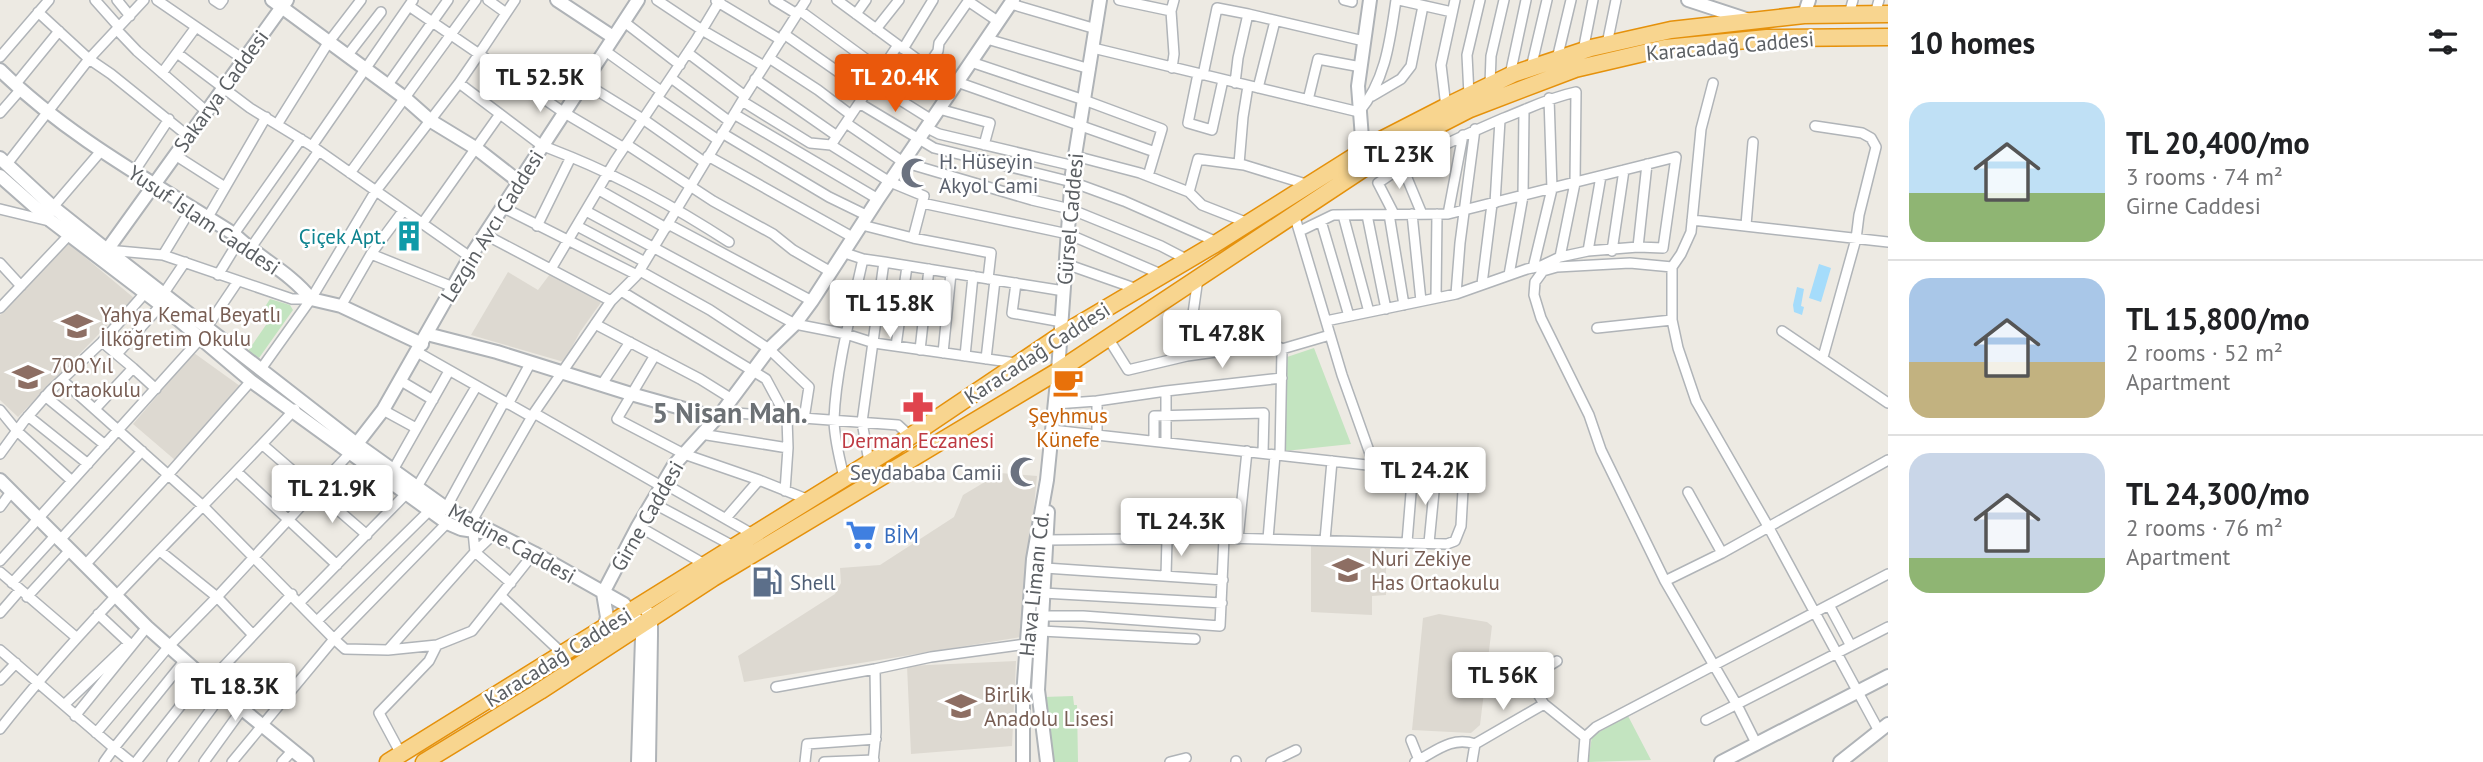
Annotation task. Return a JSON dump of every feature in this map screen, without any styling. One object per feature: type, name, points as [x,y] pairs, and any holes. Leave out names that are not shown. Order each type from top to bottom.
[{"type":"highway","name":"Karacadağ Caddesi","points":[[424,762],[540,691],[706,565],[910,436],[1018,363],[1061,328],[1138,290],[1363,151],[1469,95],[1510,75],[1607,44],[1749,20],[1806,7],[1881,9]]},
{"type":"highway","name":"Karacadağ Caddesi","points":[[394,758],[604,628],[641,614],[1058,371],[1396,147],[1470,109],[1575,69],[1665,48],[1767,38],[1888,37]]},
{"type":"street","points":[[0,57],[49,0]]},
{"type":"street","points":[[95,0],[118,29],[162,73],[206,111]]},
{"type":"street","points":[[117,0],[130,16]]},
{"type":"street","points":[[144,0],[89,60],[4,161],[53,206],[204,333],[251,381],[292,412],[354,449],[412,491],[429,511],[447,523],[473,526],[495,534],[475,552],[388,650]]},
{"type":"street","points":[[158,0],[243,59]]},
{"type":"street","points":[[214,0],[220,4],[223,0]]},
{"type":"street","points":[[278,123],[328,43],[361,0]]},
{"type":"street","points":[[387,86],[448,0]]},
{"type":"street","points":[[349,173],[476,0]]},
{"type":"street","points":[[488,0],[506,13]]},
{"type":"street","points":[[261,369],[311,299],[375,192],[460,83],[515,0]]},
{"type":"street","points":[[557,0],[613,37]]},
{"type":"street","name":"Lezgin Avcı Caddesi","points":[[354,449],[401,381],[484,234],[638,0]]},
{"type":"street","points":[[657,0],[702,30],[818,90],[849,119],[904,162],[1070,209],[1161,246],[1188,260]]},
{"type":"street","points":[[774,0],[798,12],[881,70]]},
{"type":"street","points":[[511,583],[475,552],[473,526],[533,415],[611,301],[639,273],[743,98],[806,0]]},
{"type":"street","points":[[837,0],[927,66],[957,83],[1155,152]]},
{"type":"street","points":[[856,14],[866,0]]},
{"type":"street","points":[[876,29],[899,0]]},
{"type":"street","points":[[834,141],[881,70],[901,47],[933,0]]},
{"type":"street","points":[[927,66],[938,51],[939,43],[969,0],[999,22]]},
{"type":"street","name":"Gürsel Caddesi","points":[[1047,480],[1072,182],[1100,0]]},
{"type":"street","points":[[1119,0],[1171,11]]},
{"type":"street","points":[[1172,68],[1174,54],[1171,11],[1174,0]]},
{"type":"street","points":[[1344,0],[1352,0]]},
{"type":"street","points":[[1363,151],[1358,86],[1370,0]]},
{"type":"street","points":[[1359,112],[1372,96],[1388,53],[1398,0],[1452,12]]},
{"type":"street","points":[[1446,107],[1440,65],[1454,0]]},
{"type":"street","points":[[1469,95],[1467,55],[1480,0]]},
{"type":"street","points":[[1490,85],[1491,56],[1504,0]]},
{"type":"street","points":[[1510,75],[1526,0]]},
{"type":"street","points":[[1531,68],[1547,0]]},
{"type":"street","points":[[1557,59],[1571,0]]},
{"type":"street","points":[[1583,51],[1593,0]]},
{"type":"street","points":[[1607,44],[1616,0]]},
{"type":"street","points":[[1688,0],[1727,6],[1749,20]]},
{"type":"street","points":[[551,269],[625,146],[688,53],[717,1],[870,88],[933,119],[990,123],[984,145]]},
{"type":"street","points":[[280,2],[328,43],[405,98],[431,121],[477,149],[518,181]]},
{"type":"street","name":"Sakarya Caddesi","points":[[107,250],[243,59],[280,2]]},
{"type":"street","points":[[1012,2],[1096,29]]},
{"type":"street","name":"Girne Caddesi","points":[[603,593],[662,484],[769,349],[795,324],[812,301],[1012,2]]},
{"type":"street","points":[[250,249],[365,69],[411,3],[432,22],[563,112],[625,146],[747,222],[773,234],[793,250],[831,272]]},
{"type":"street","points":[[1702,26],[1709,4]]},
{"type":"street","points":[[1372,96],[1401,79],[1411,66],[1423,6]]},
{"type":"street","points":[[1223,80],[1212,130],[1188,123],[1217,8],[1364,41]]},
{"type":"street","points":[[38,12],[89,60],[111,74],[188,136]]},
{"type":"street","points":[[346,56],[381,12]]},
{"type":"street","points":[[1235,83],[1248,14]]},
{"type":"street","points":[[623,21],[680,65]]},
{"type":"street","points":[[1239,164],[1243,117],[1275,21]]},
{"type":"street","points":[[162,73],[196,27]]},
{"type":"street","points":[[0,113],[59,31]]},
{"type":"street","points":[[987,38],[1090,69]]},
{"type":"street","points":[[1093,48],[1359,112]]},
{"type":"street","points":[[604,50],[659,95],[720,136],[829,197],[865,221],[912,238],[991,253],[986,359]]},
{"type":"street","points":[[177,53],[250,108],[278,123],[470,257]]},
{"type":"street","points":[[688,53],[743,98],[810,143],[834,141]]},
{"type":"street","points":[[1308,100],[1318,60],[1360,67]]},
{"type":"street","points":[[888,61],[948,97]]},
{"type":"street","points":[[971,62],[1162,129],[1148,176]]},
{"type":"street","name":"Yusuf İslam Caddesi","points":[[0,70],[101,151],[237,237],[298,283],[311,299]]},
{"type":"street","points":[[670,78],[732,117],[878,199]]},
{"type":"street","points":[[755,79],[890,182],[924,196],[912,238]]},
{"type":"street","points":[[583,82],[706,159],[854,238]]},
{"type":"street","points":[[460,83],[541,145],[609,172],[677,208],[729,242]]},
{"type":"street","points":[[1713,83],[1701,129],[1692,220],[1686,243],[1672,267],[1672,320],[1696,401],[1858,692],[1883,727],[1840,762]]},
{"type":"street","points":[[1404,305],[1392,214],[1378,183],[1402,166],[1475,129],[1549,98],[1576,92],[1575,183],[1560,257]]},
{"type":"street","points":[[1533,268],[1552,189],[1549,98]]},
{"type":"street","points":[[859,103],[934,148],[1072,182],[1124,201],[1218,243]]},
{"type":"street","points":[[1510,275],[1523,196],[1524,110]]},
{"type":"street","points":[[422,224],[500,114]]},
{"type":"street","points":[[208,217],[267,117]]},
{"type":"street","points":[[134,172],[169,119]]},
{"type":"street","points":[[933,119],[939,134],[1148,176],[1189,192],[1202,205],[1248,223]]},
{"type":"street","points":[[1482,284],[1493,204],[1500,120]]},
{"type":"street","points":[[1815,126],[1862,133],[1871,138],[1876,148],[1856,239],[1823,358]]},
{"type":"street","points":[[1456,294],[1475,129]]},
{"type":"street","points":[[1448,214],[1463,135]]},
{"type":"street","points":[[218,275],[237,237],[301,139]]},
{"type":"street","points":[[1746,225],[1754,142]]},
{"type":"street","points":[[53,206],[101,151]]},
{"type":"street","points":[[175,155],[225,187]]},
{"type":"street","points":[[537,226],[571,157]]},
{"type":"street","points":[[1300,231],[1333,215],[1448,214],[1676,157],[1663,248],[1588,251],[1560,257],[1456,294],[1326,321]]},
{"type":"street","points":[[1189,192],[1198,159],[1239,164],[1309,185]]},
{"type":"street","points":[[1638,247],[1647,164]]},
{"type":"street","points":[[1402,166],[1417,214],[1421,301]]},
{"type":"street","points":[[1612,251],[1624,170]]},
{"type":"street","points":[[0,176],[51,221],[145,293],[162,299]]},
{"type":"street","points":[[1588,251],[1601,176]]},
{"type":"street","points":[[599,190],[812,301]]},
{"type":"street","points":[[922,203],[1068,234],[1163,275]]},
{"type":"street","points":[[502,207],[710,310],[769,349],[809,387],[804,419]]},
{"type":"street","points":[[0,209],[51,221]]},
{"type":"street","points":[[163,255],[191,209]]},
{"type":"street","points":[[341,306],[372,254],[403,211]]},
{"type":"street","points":[[586,211],[795,324],[846,334],[874,344],[1018,363]]},
{"type":"street","points":[[1294,214],[1330,335],[1374,465]]},
{"type":"street","points":[[1436,298],[1437,214]]},
{"type":"street","points":[[1343,215],[1369,312]]},
{"type":"street","points":[[1367,215],[1386,309]]},
{"type":"street","points":[[1692,220],[1888,243]]},
{"type":"street","points":[[1321,221],[1349,316]]},
{"type":"street","points":[[577,226],[645,262]]},
{"type":"street","points":[[484,234],[611,301]]},
{"type":"street","points":[[0,307],[69,235]]},
{"type":"street","points":[[107,250],[163,255],[292,299],[311,299],[341,306],[422,343],[531,362],[631,394],[719,415],[898,425],[910,436]]},
{"type":"street","points":[[845,253],[907,266],[1064,291]]},
{"type":"street","points":[[372,254],[453,287]]},
{"type":"street","points":[[844,478],[834,420],[846,334],[863,258]]},
{"type":"street","points":[[117,354],[162,299],[185,262]]},
{"type":"street","points":[[869,463],[862,422],[884,262]]},
{"type":"street","points":[[0,263],[20,286]]},
{"type":"street","points":[[1672,267],[1630,263],[1558,267],[1543,271],[1535,282],[1534,295],[1541,318],[1589,415],[1601,450],[1665,581],[1757,744]]},
{"type":"street","points":[[1066,264],[1138,290]]},
{"type":"street","points":[[896,346],[907,266]]},
{"type":"street","points":[[920,350],[929,269]]},
{"type":"street","points":[[943,353],[951,273]]},
{"type":"street","points":[[965,356],[973,276]]},
{"type":"street","points":[[1187,356],[1198,278]]},
{"type":"street","points":[[0,561],[204,333],[238,281]]},
{"type":"street","points":[[1016,283],[1012,313],[1061,328]]},
{"type":"street","points":[[621,291],[766,379],[788,418],[785,491]]},
{"type":"street","points":[[0,454],[46,396],[102,342],[145,293]]},
{"type":"street","points":[[1597,328],[1672,320]]},
{"type":"street","points":[[595,324],[732,399]]},
{"type":"street","points":[[1782,331],[1888,403]]},
{"type":"street","name":"Medine Caddesi","points":[[204,333],[261,369],[302,401],[354,449],[393,470],[412,491],[446,508],[473,526]]},
{"type":"street","points":[[1282,349],[1330,335]]},
{"type":"street","points":[[1108,338],[1128,370],[1187,356],[1275,344],[1282,349]]},
{"type":"street","points":[[102,342],[156,388]]},
{"type":"street","points":[[602,384],[630,342]]},
{"type":"street","points":[[422,343],[449,371],[476,387],[754,535]]},
{"type":"street","points":[[1268,539],[1277,455],[1282,349]]},
{"type":"street","points":[[655,355],[617,419],[684,454],[809,500]]},
{"type":"street","points":[[446,508],[531,362]]},
{"type":"street","points":[[95,409],[133,368]]},
{"type":"street","points":[[393,470],[449,371]]},
{"type":"street","points":[[1055,404],[1282,378]]},
{"type":"street","points":[[62,380],[203,506],[345,649],[388,650],[437,645],[472,631],[534,553]]},
{"type":"street","points":[[85,565],[251,381]]},
{"type":"street","points":[[401,381],[433,400]]},
{"type":"street","points":[[300,602],[412,491],[476,387]]},
{"type":"street","points":[[1166,391],[1166,442]]},
{"type":"street","points":[[46,396],[105,445]]},
{"type":"street","points":[[0,729],[38,680],[115,594],[237,472],[302,401]]},
{"type":"street","points":[[1097,401],[1097,435]]},
{"type":"street","points":[[383,410],[416,429]]},
{"type":"street","points":[[1154,441],[1154,416],[1264,413],[1262,453]]},
{"type":"street","points":[[1,414],[72,481]]},
{"type":"street","points":[[28,416],[88,464]]},
{"type":"street","points":[[1046,540],[1224,538],[1447,544],[1455,541],[1461,526],[1464,471],[1436,471],[1332,461],[1052,430]]},
{"type":"street","points":[[701,434],[788,449]]},
{"type":"street","points":[[263,445],[367,535]]},
{"type":"street","points":[[96,733],[170,645],[354,449]]},
{"type":"street","points":[[12,583],[142,451]]},
{"type":"street","points":[[1238,539],[1247,452]]},
{"type":"street","points":[[1665,581],[1769,528],[1888,460]]},
{"type":"street","points":[[1325,540],[1332,461]]},
{"type":"street","points":[[1407,542],[1413,469]]},
{"type":"street","points":[[1429,543],[1436,471]]},
{"type":"street","points":[[237,472],[337,565]]},
{"type":"street","points":[[0,480],[147,627],[307,762]]},
{"type":"street","points":[[726,518],[759,480]]},
{"type":"street","name":"Hava Limanı Cd.","points":[[1047,480],[1049,500],[1038,690],[1047,762]]},
{"type":"street","name":"Hava Limanı Cd.","points":[[1023,762],[1023,696],[1033,559],[1047,480]]},
{"type":"street","points":[[0,507],[11,492]]},
{"type":"street","points":[[1688,492],[1722,553]]},
{"type":"street","points":[[651,502],[735,547]]},
{"type":"street","points":[[317,621],[429,511]]},
{"type":"street","points":[[232,762],[334,639],[447,523]]},
{"type":"street","points":[[638,526],[706,565]]},
{"type":"street","name":"Medine Caddesi","points":[[495,534],[641,614]]},
{"type":"street","points":[[1042,616],[1083,616],[1220,626],[1224,538]]},
{"type":"street","points":[[1166,576],[1167,539]]},
{"type":"street","points":[[0,613],[71,550]]},
{"type":"street","points":[[160,551],[217,597],[253,635]]},
{"type":"street","points":[[1045,568],[1223,580]]},
{"type":"street","points":[[0,572],[76,638]]},
{"type":"street","points":[[1583,762],[1585,737],[1596,727],[1888,573]]},
{"type":"street","points":[[603,593],[607,617],[604,628]]},
{"type":"street","points":[[1043,593],[1222,603]]},
{"type":"street","points":[[0,650],[38,680],[75,716],[134,762],[206,679],[292,594]]},
{"type":"street","points":[[500,596],[564,654]]},
{"type":"street","points":[[1829,605],[1851,646]]},
{"type":"street","points":[[64,705],[129,643],[98,614]]},
{"type":"street","points":[[638,762],[641,614]]},
{"type":"street","points":[[641,614],[649,762]]},
{"type":"street","points":[[1706,720],[1888,626]]},
{"type":"street","points":[[75,716],[147,627]]},
{"type":"street","points":[[1041,631],[1195,639]]},
{"type":"street","points":[[775,687],[930,657],[1026,644]]},
{"type":"street","points":[[394,758],[379,713],[429,661],[437,645]]},
{"type":"street","points":[[104,762],[185,660]]},
{"type":"street","points":[[1529,678],[1558,661]]},
{"type":"street","points":[[0,681],[16,663]]},
{"type":"street","points":[[1521,666],[1544,704],[1585,737]]},
{"type":"street","points":[[824,762],[874,761],[875,669]]},
{"type":"street","points":[[1721,762],[1888,676]]},
{"type":"street","points":[[172,762],[223,693]]},
{"type":"street","points":[[1475,744],[1544,704]]},
{"type":"street","points":[[204,762],[243,708]]},
{"type":"street","points":[[805,762],[807,744],[857,743],[876,739]]},
{"type":"street","points":[[1411,740],[1417,761],[1452,741],[1465,740],[1475,744]]},
{"type":"street","points":[[1472,762],[1475,744]]},
{"type":"street","points":[[282,762],[293,750]]},
{"type":"street","points":[[1271,762],[1296,750]]},
{"type":"street","points":[[1170,762],[1186,758]]},
{"type":"shaded area","points":[[68,243],[134,298],[18,417],[0,400],[0,315]]},
{"type":"shaded area","points":[[508,272],[538,290],[550,274],[602,301],[580,332],[564,362],[471,335]]},
{"type":"shaded area","points":[[194,353],[240,386],[175,460],[133,424]]},
{"type":"shaded area","points":[[1000,473],[1037,476],[1021,637],[744,682],[738,656],[835,594],[841,583],[840,568],[880,565],[954,517],[963,495]]},
{"type":"shaded area","name":"Nuri Zekiye Has Ortaokulu","points":[[1311,544],[1386,545],[1386,595],[1372,596],[1372,615],[1311,612]]},
{"type":"shaded area","points":[[1439,614],[1487,622],[1492,626],[1480,725],[1471,733],[1412,730],[1423,618]]},
{"type":"shaded area","name":"Birlik Anadolu Lisesi","points":[[1016,661],[1012,746],[911,754],[907,666]]},
{"type":"green space","points":[[270,299],[290,305],[293,310],[259,358],[248,351],[268,322],[261,313]]},
{"type":"green space","points":[[1314,348],[1351,444],[1285,451],[1287,357]]},
{"type":"green space","points":[[1073,696],[1074,705],[1077,705],[1078,762],[1053,762],[1044,697]]},
{"type":"green space","points":[[1628,716],[1651,760],[1588,762],[1592,736]]},
{"type":"water","points":[[1819,264],[1831,268],[1821,302],[1809,298]]},
{"type":"water","points":[[1797,287],[1804,289],[1802,315],[1794,312]]},
{"type":"place","name":"H. Hüseyin Akyol Cami","points":[[916,173]]},
{"type":"place","name":"Çiçek Apt.","points":[[409,236]]},
{"type":"place","name":"Yahya Kemal Beyatlı İlköğretim Okulu","points":[[77,326]]},
{"type":"place","name":"700.Yıl Ortaokulu","points":[[28,377]]},
{"type":"place","name":"Şeyhmus Künefe","points":[[1068,382]]},
{"type":"place","name":"Derman Eczanesi","points":[[918,407]]},
{"type":"place","name":"Seydababa Camii","points":[[1025,472]]},
{"type":"place","name":"BİM","points":[[861,535]]},
{"type":"place","name":"Nuri Zekiye Has Ortaokulu","points":[[1348,570]]},
{"type":"place","name":"Shell","points":[[767,582]]},
{"type":"place","name":"Birlik Anadolu Lisesi","points":[[961,706]]},
{"type":"district","name":"5 Nisan Mah.","points":[[730,412]]}]
